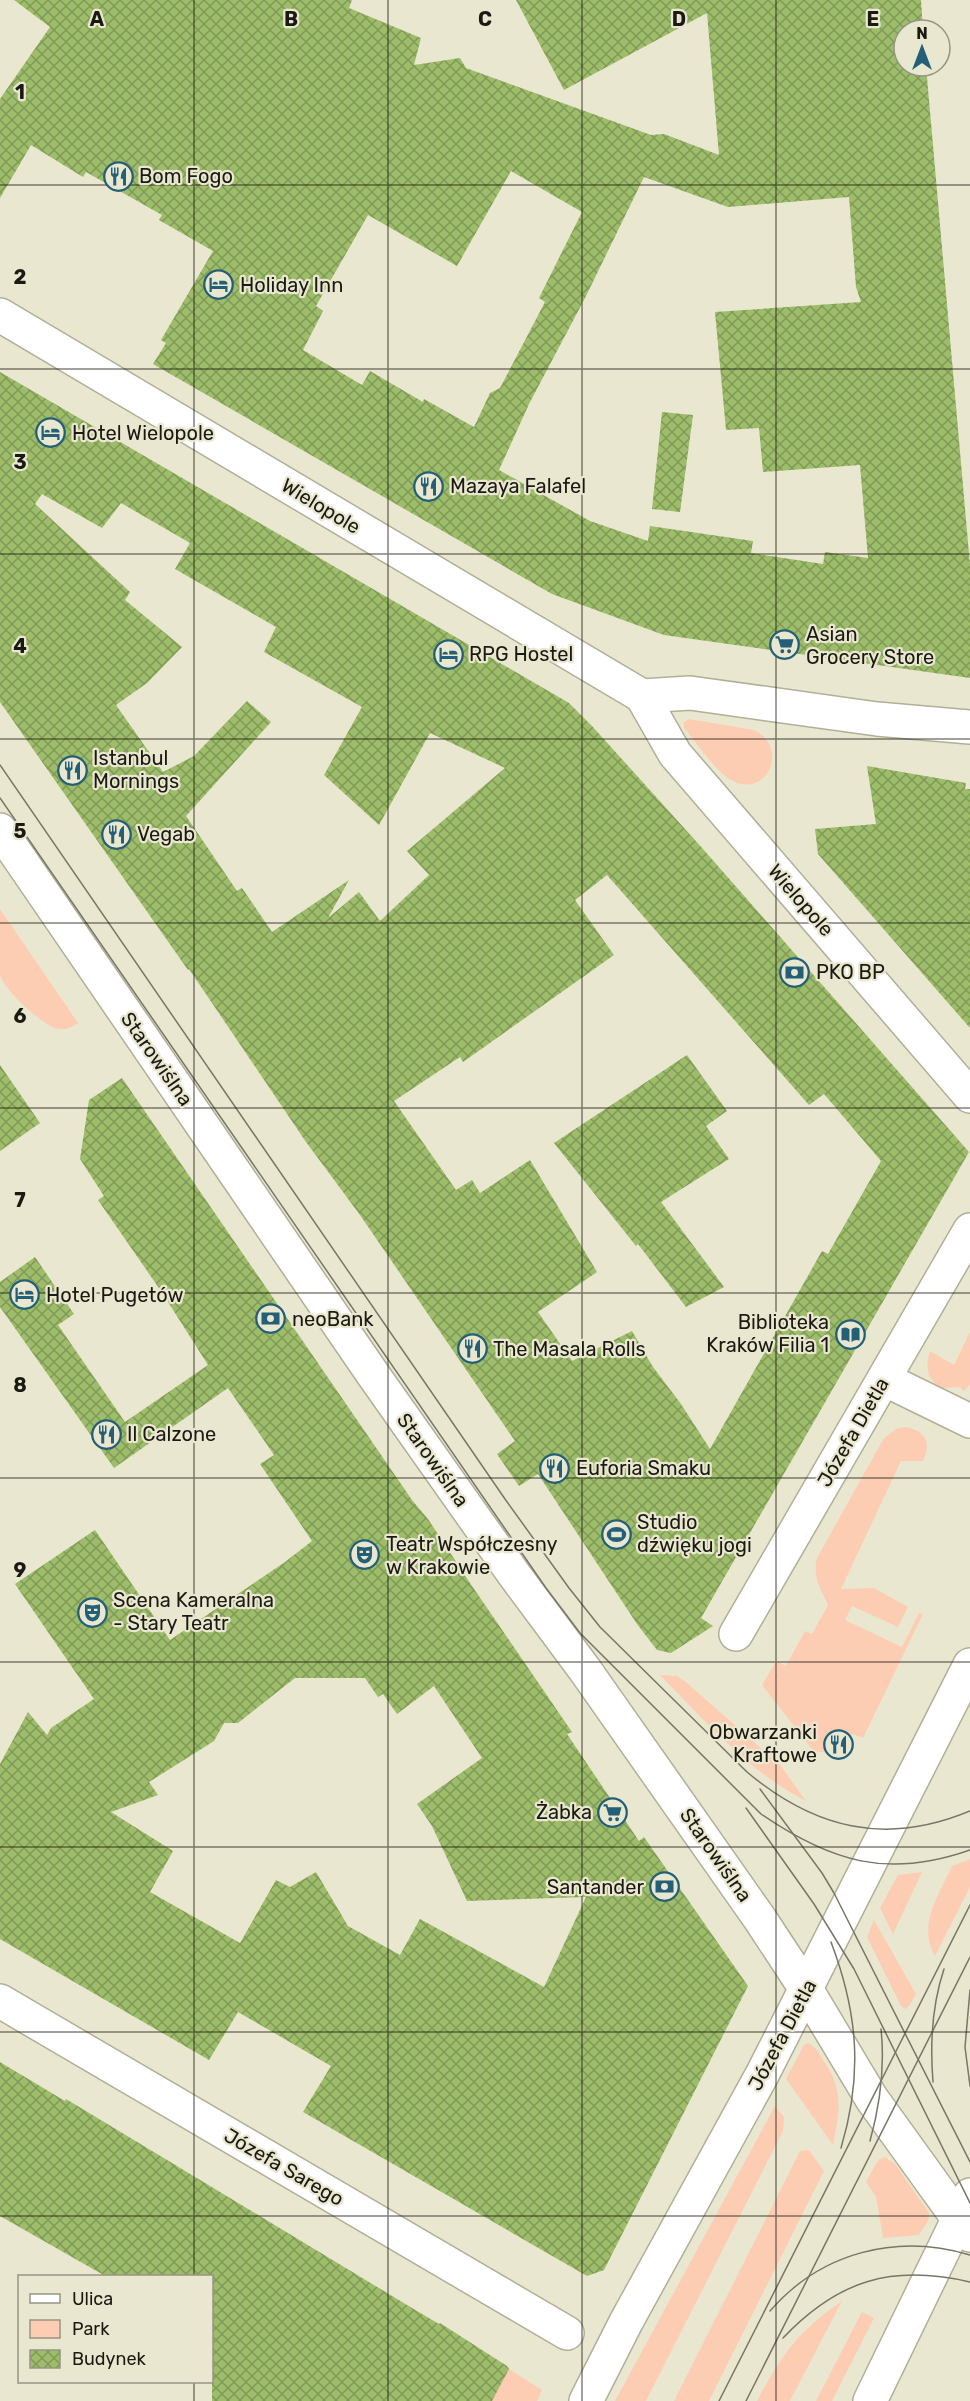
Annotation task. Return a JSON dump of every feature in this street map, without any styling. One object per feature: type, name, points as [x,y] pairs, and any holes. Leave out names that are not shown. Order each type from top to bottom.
[{"type":"street","name":"Wielopole","points":[[0,315],[642,696],[675,754],[970,1096]]},
{"type":"street","points":[[642,696],[690,693],[877,719],[970,727]]},
{"type":"street","name":"Starowiślna","points":[[0,830],[372,1373],[672,1792],[760,1919],[806,1989],[872,2099],[966,2216]]},
{"type":"street","name":"Józefa Dietla","points":[[736,1634],[970,1230]]},
{"type":"street","points":[[884,1379],[970,1421]]},
{"type":"street","name":"Józefa Dietla","points":[[586,2401],[806,1989],[970,1665]]},
{"type":"street","name":"Józefa Sarego","points":[[0,2001],[567,2333]]},
{"type":"street","points":[[870,2401],[908,2319],[966,2216]]},
{"type":"green space","points":[[689,719],[754,730],[765,738],[771,748],[770,769],[763,778],[755,783],[744,784],[731,780],[713,764],[684,728],[684,722]]},
{"type":"green space","points":[[0,909],[78,1023],[75,1025],[66,1029],[52,1027],[22,1004],[3,981],[0,975]]},
{"type":"green space","points":[[970,1332],[970,1385],[963,1391],[960,1387],[939,1388],[928,1371],[930,1351],[954,1365]]},
{"type":"green space","points":[[905,1427],[922,1434],[927,1443],[926,1454],[923,1461],[901,1461],[841,1589],[874,1588],[908,1607],[898,1627],[852,1606],[845,1620],[902,1647],[919,1613],[923,1614],[863,1738],[853,1734],[827,1739],[828,1752],[814,1752],[762,1685],[776,1661],[786,1666],[805,1631],[812,1634],[828,1605],[816,1577],[817,1558],[884,1438],[896,1429]]},
{"type":"green space","points":[[660,1675],[677,1676],[686,1682],[781,1766],[806,1801],[785,1789],[746,1760]]},
{"type":"green space","points":[[970,1859],[970,1887],[935,1956],[928,1933],[932,1910],[952,1866]]},
{"type":"green space","points":[[922,1872],[893,1934],[880,1908],[898,1875]]},
{"type":"green space","points":[[874,1920],[916,1994],[905,2009],[901,2006],[867,1937]]},
{"type":"green space","points":[[808,2043],[817,2050],[830,2071],[837,2091],[838,2111],[833,2145],[786,2079],[804,2045]]},
{"type":"green space","points":[[775,2106],[784,2117],[783,2131],[646,2401],[615,2401]]},
{"type":"green space","points":[[809,2150],[824,2171],[709,2401],[674,2401],[800,2151]]},
{"type":"green space","points":[[885,2157],[895,2164],[929,2213],[928,2221],[919,2235],[883,2238],[876,2197],[866,2182],[878,2160]]},
{"type":"green space","points":[[842,2301],[790,2401],[757,2401],[783,2357],[802,2333]]},
{"type":"green space","points":[[862,2312],[874,2318],[832,2401],[816,2401]]},
{"type":"green space","points":[[509,2369],[542,2390],[537,2401],[489,2401]]},
{"type":"building","points":[[14,0],[352,0],[349,8],[421,38],[414,65],[460,58],[466,68],[651,135],[664,134],[719,155],[707,13],[564,90],[516,0],[921,0],[922,18],[892,18],[892,78],[927,78],[970,565],[970,678],[664,635],[552,594],[153,364],[166,343],[161,340],[213,251],[159,220],[162,215],[86,172],[83,177],[31,145],[0,198],[0,99],[50,27]],"holes":[[[511,171],[582,212],[539,298],[545,302],[500,388],[490,393],[474,427],[424,399],[423,402],[370,371],[362,385],[303,350],[323,311],[316,306],[368,215],[457,266]],[[644,177],[728,207],[849,197],[856,287],[861,302],[715,312],[726,430],[759,428],[763,472],[860,465],[868,558],[825,552],[823,564],[751,553],[753,541],[650,526],[648,541],[590,521],[499,470],[529,404],[585,298]]]},
{"type":"building","points":[[0,372],[569,703],[703,849],[969,1152],[701,1618],[713,1626],[671,1653],[657,1650],[637,1624],[538,1474],[519,1486],[497,1454],[515,1441],[360,1215],[306,1142],[189,969],[0,702]],"holes":[[[42,494],[102,528],[121,503],[190,543],[175,569],[276,627],[264,652],[362,707],[324,775],[379,825],[430,733],[505,768],[407,851],[429,875],[380,921],[359,892],[328,918],[349,880],[272,932],[242,888],[237,891],[186,816],[271,722],[247,701],[194,756],[163,772],[116,705],[147,683],[182,647],[125,600],[130,592],[35,504]],[[607,875],[809,1105],[824,1094],[881,1161],[828,1254],[822,1251],[710,1449],[681,1404],[653,1367],[632,1331],[572,1361],[538,1312],[597,1272],[530,1160],[480,1193],[472,1180],[456,1190],[394,1101],[460,1057],[463,1062],[614,955],[575,900]]]},
{"type":"building","points":[[662,412],[693,415],[680,512],[652,509]]},
{"type":"building","points":[[867,766],[966,783],[965,789],[970,789],[970,1028],[818,854],[815,829],[876,824]]},
{"type":"building","points":[[687,1055],[727,1111],[706,1126],[729,1159],[661,1202],[724,1287],[686,1307],[638,1244],[636,1246],[554,1143]]},
{"type":"building","points":[[0,1065],[40,1123],[0,1151]]},
{"type":"building","points":[[122,1078],[412,1500],[428,1519],[572,1732],[567,1734],[639,1841],[644,1837],[748,1986],[604,2270],[587,2276],[303,2112],[331,2066],[238,2012],[209,2060],[0,1939],[0,1764],[28,1712],[47,1735],[51,1728],[94,1699],[15,1584],[95,1530],[170,1640],[312,1541],[260,1464],[274,1455],[228,1388],[114,1468],[0,1307],[0,1282],[35,1257],[74,1314],[58,1325],[125,1422],[208,1365],[161,1291],[98,1200],[104,1196],[80,1159],[89,1100]],"holes":[[[295,1678],[365,1678],[378,1697],[383,1694],[397,1714],[434,1686],[482,1758],[417,1804],[432,1826],[467,1901],[586,1897],[544,1987],[420,1919],[400,1955],[348,1926],[316,1872],[290,1887],[276,1880],[240,1943],[150,1892],[173,1851],[111,1812],[158,1795],[149,1782],[214,1741],[224,1723],[238,1723]]]},
{"type":"building","points":[[0,2062],[65,2101],[66,2099],[440,2323],[509,2369],[492,2401],[212,2401],[213,2275],[103,2275],[0,2216]]},
{"type":"tram line","points":[[0,765],[505,1499],[600,1627],[747,1772],[799,1807],[825,1819],[852,1826],[880,1829],[909,1828],[939,1822],[970,1811]]},
{"type":"tram line","points":[[0,798],[546,1588],[580,1633],[761,1814],[787,1831],[836,1854],[861,1861],[886,1864],[940,1859],[970,1850]]},
{"type":"tram line","points":[[760,1789],[822,1873],[834,1893],[970,2162]]},
{"type":"tram line","points":[[746,1808],[814,1904],[854,1969],[970,2203]]},
{"type":"tram line","points":[[719,2401],[970,1905]]},
{"type":"tram line","points":[[831,1942],[847,1994],[854,2044],[853,2095],[841,2148]]},
{"type":"tram line","points":[[746,2401],[970,1957]]},
{"type":"tram line","points":[[933,2082],[933,2025],[944,1969]]},
{"type":"tram line","points":[[970,1990],[965,2047],[970,2086]]},
{"type":"tram line","points":[[870,2141],[881,2086],[881,2029]]},
{"type":"tram line","points":[[770,2311],[812,2274],[862,2253],[888,2247],[915,2246],[970,2255]]},
{"type":"tram line","points":[[783,2338],[824,2302],[846,2290],[868,2282],[916,2275],[970,2282]]},
{"type":"place","name":"Bom Fogo","points":[[118,176]]},
{"type":"place","name":"Holiday Inn","points":[[219,285]]},
{"type":"place","name":"Hotel Wielopole","points":[[51,433]]},
{"type":"place","name":"Mazaya Falafel","points":[[429,486]]},
{"type":"place","name":"Asian Grocery Store","points":[[785,645]]},
{"type":"place","name":"RPG Hostel","points":[[448,654]]},
{"type":"place","name":"Istanbul Mornings","points":[[72,770]]},
{"type":"place","name":"Vegab","points":[[116,834]]},
{"type":"place","name":"PKO BP","points":[[795,972]]},
{"type":"place","name":"Hotel Pugetów","points":[[25,1295]]},
{"type":"place","name":"neoBank","points":[[271,1319]]},
{"type":"place","name":"Biblioteka Kraków Filia 1","points":[[850,1334]]},
{"type":"place","name":"The Masala Rolls","points":[[472,1349]]},
{"type":"place","name":"Il Calzone","points":[[106,1434]]},
{"type":"place","name":"Euforia Smaku","points":[[555,1468]]},
{"type":"place","name":"Studio dźwięku jogi","points":[[616,1534]]},
{"type":"place","name":"Teatr Współczesny w Krakowie","points":[[365,1555]]},
{"type":"place","name":"Scena Kameralna - Stary Teatr","points":[[92,1612]]},
{"type":"place","name":"Obwarzanki Kraftowe","points":[[838,1744]]},
{"type":"place","name":"Żabka","points":[[613,1812]]},
{"type":"place","name":"Santander","points":[[665,1887]]}]
